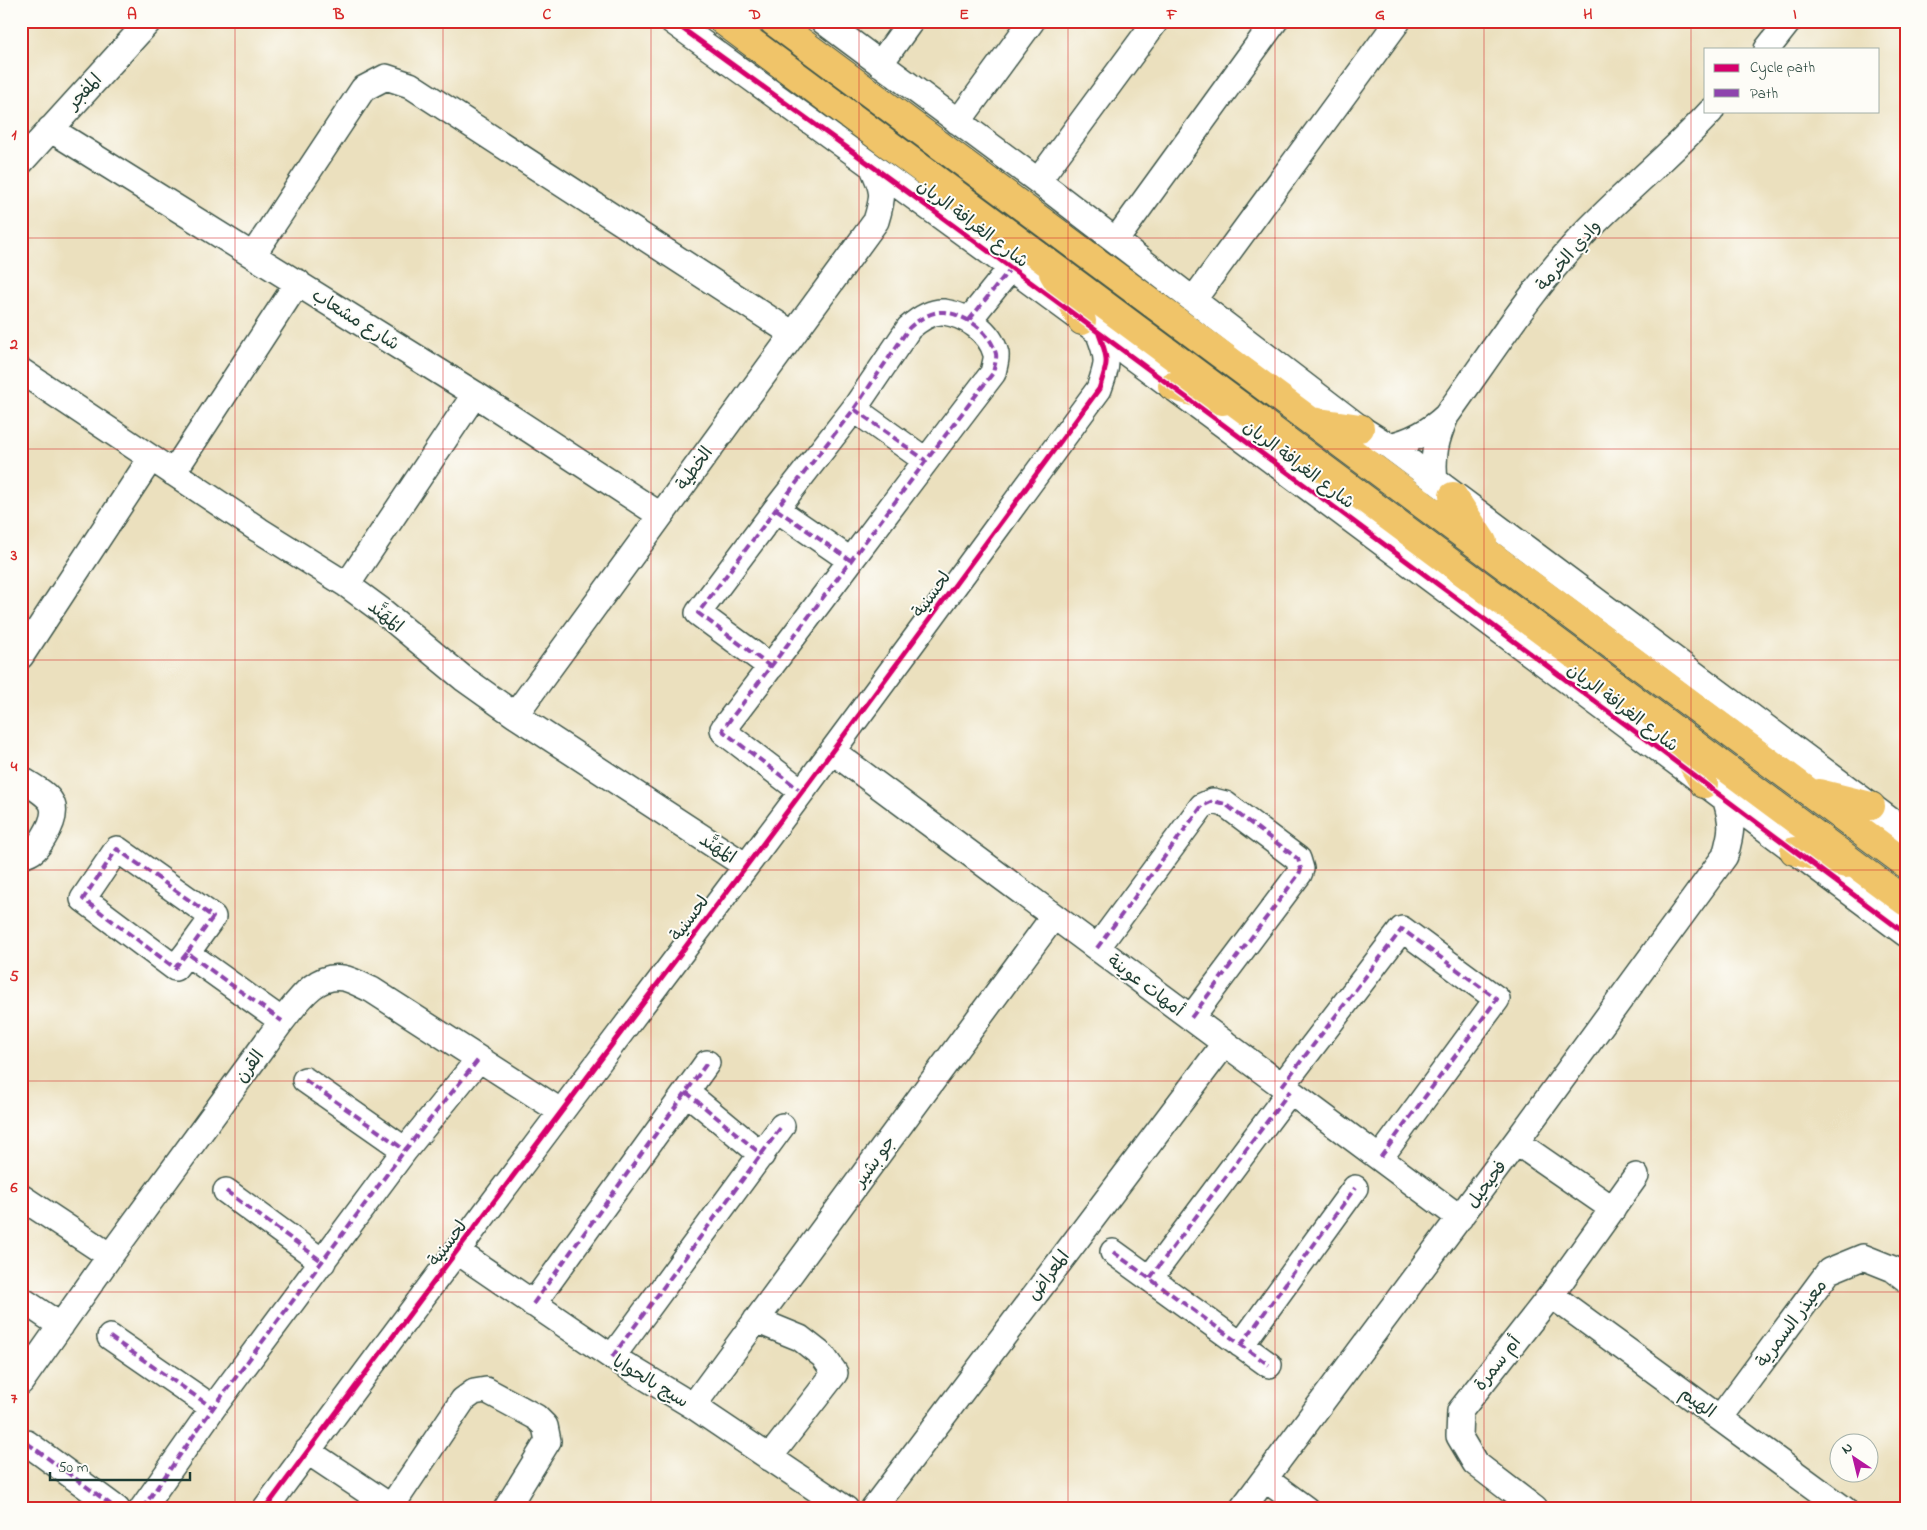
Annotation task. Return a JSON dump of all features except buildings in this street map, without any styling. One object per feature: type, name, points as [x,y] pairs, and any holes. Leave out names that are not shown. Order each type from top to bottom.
[{"type":"main road","name":"شارع الغرافة الريان","points":[[723,21],[1906,902]]},
{"type":"main road","points":[[773,21],[1906,864]]},
{"type":"main road","points":[[1046,261],[1091,327]]},
{"type":"main road","points":[[1162,380],[1238,405]]},
{"type":"main road","points":[[1309,421],[1360,428]]},
{"type":"main road","points":[[1444,489],[1492,556]]},
{"type":"main road","points":[[1671,728],[1704,784]]},
{"type":"main road","points":[[1806,789],[1893,819]]},
{"type":"main road","points":[[1787,845],[1858,866]]},
{"type":"street","name":"المفجر","points":[[21,162],[148,21]]},
{"type":"street","name":"شارع الغرافة الريان","points":[[672,21],[930,207],[1010,269],[1091,327],[1906,934]]},
{"type":"street","points":[[823,21],[1194,299],[1360,428],[1389,446],[1444,489],[1893,819]]},
{"type":"street","points":[[880,64],[911,21]]},
{"type":"street","points":[[958,122],[1032,21]]},
{"type":"street","points":[[1038,181],[1156,21]]},
{"type":"street","points":[[1116,240],[1275,21]]},
{"type":"street","points":[[1194,299],[1398,21]]},
{"type":"street","points":[[1768,48],[1789,21]]},
{"type":"street","points":[[253,255],[362,89],[386,77],[410,85],[793,334]]},
{"type":"street","name":"وادي الخرمة","points":[[1389,446],[1420,436],[1446,416],[1531,297],[1556,266],[1611,207],[1710,112]]},
{"type":"street","name":"شارع مشعاب","points":[[50,129],[298,282],[660,514]]},
{"type":"street","name":"الخطية","points":[[872,166],[881,185],[882,195],[876,222]]},
{"type":"street","name":"الخطية","points":[[514,715],[876,222],[901,207],[930,207]]},
{"type":"street","points":[[969,320],[1010,269]]},
{"type":"street","points":[[173,473],[298,282]]},
{"type":"street","points":[[771,667],[698,613],[776,508],[854,409],[909,328],[920,319],[942,312],[969,320],[987,336],[997,355],[993,373],[925,460],[771,667],[722,731],[801,791]]},
{"type":"street","name":"لحسنية","points":[[265,1509],[458,1252],[560,1111],[832,751],[1099,389],[1107,361],[1107,353],[1091,327]]},
{"type":"street","name":"المُهَنَّد","points":[[21,372],[346,586],[381,610],[463,678],[514,715],[746,866]]},
{"type":"street","name":"لحسنية","points":[[1099,389],[1126,373],[1136,372],[1162,380]]},
{"type":"street","points":[[346,586],[475,394]]},
{"type":"street","points":[[854,409],[925,460]]},
{"type":"street","name":"وادي الخرمة","points":[[1444,489],[1433,464],[1435,448],[1446,416]]},
{"type":"street","points":[[21,656],[151,458]]},
{"type":"street","points":[[776,508],[850,560]]},
{"type":"street","name":"أمهات عوينة","points":[[832,751],[1460,1218]]},
{"type":"street","points":[[21,779],[47,797],[54,813],[54,822],[37,849],[30,854],[21,856]]},
{"type":"street","name":"فحيحيل","points":[[1725,856],[1732,828],[1732,820],[1726,800]]},
{"type":"street","points":[[1097,948],[1202,806],[1213,801],[1225,804],[1298,859],[1301,869],[1190,1018]]},
{"type":"street","name":"فحيحيل","points":[[1242,1509],[1460,1218],[1725,856],[1743,844],[1755,839],[1787,845]]},
{"type":"street","points":[[117,849],[213,917],[187,954],[175,968],[83,899],[117,849]]},
{"type":"street","name":"جو بشير","points":[[693,1406],[1054,916]]},
{"type":"street","points":[[1150,1278],[1402,929],[1497,999],[1380,1158]]},
{"type":"street","points":[[187,954],[282,1021]]},
{"type":"street","name":"القرن","points":[[21,1382],[110,1256],[282,1021],[317,983],[328,979],[342,978],[372,990],[560,1111]]},
{"type":"street","name":"المعراض","points":[[873,1509],[1224,1043]]},
{"type":"street","points":[[142,1509],[213,1408],[405,1150],[479,1059]]},
{"type":"street","points":[[533,1304],[707,1063]]},
{"type":"street","points":[[305,1080],[405,1150]]},
{"type":"street","points":[[686,1092],[762,1154]]},
{"type":"street","points":[[612,1358],[782,1126]]},
{"type":"street","points":[[1516,1142],[1613,1209]]},
{"type":"street","name":"أم سمرة","points":[[1535,1509],[1475,1463],[1459,1436],[1460,1411],[1551,1295],[1636,1176]]},
{"type":"street","points":[[1241,1345],[1355,1188]]},
{"type":"street","points":[[226,1191],[322,1262]]},
{"type":"street","points":[[21,1197],[110,1256]]},
{"type":"street","name":"سيج بالحوايا","points":[[458,1252],[612,1358],[693,1406],[846,1509]]},
{"type":"street","points":[[1113,1252],[1269,1365]]},
{"type":"street","name":"معيذر السمرية","points":[[1720,1418],[1829,1271],[1863,1257],[1893,1269],[1906,1279]]},
{"type":"street","name":"الهيم","points":[[1551,1295],[1844,1509]]},
{"type":"street","points":[[21,1299],[61,1326]]},
{"type":"street","points":[[756,1320],[800,1338],[823,1356],[835,1373],[769,1458]]},
{"type":"street","points":[[110,1337],[213,1408]]},
{"type":"street","points":[[307,1451],[393,1508],[463,1400],[474,1392],[486,1390],[536,1417],[545,1426],[548,1441],[506,1509]]},
{"type":"street","points":[[27,1443],[117,1509]]},
{"type":"street","points":[[1266,1479],[1306,1509]]},
{"type":"marked path","points":[[969,320],[1010,269]]},
{"type":"marked path","points":[[771,667],[698,613],[854,409],[909,328],[925,317],[939,312],[952,314],[969,321],[983,331],[993,346],[996,354],[993,373],[925,462],[791,640],[757,685],[723,729],[724,732],[801,791]]},
{"type":"marked path","points":[[854,409],[925,460]]},
{"type":"marked path","points":[[776,509],[850,560]]},
{"type":"marked path","points":[[1097,948],[1202,806],[1213,801],[1225,804],[1298,859],[1301,869],[1191,1018]]},
{"type":"marked path","points":[[187,953],[175,968],[83,899],[117,849],[213,917],[187,953],[282,1021]]},
{"type":"marked path","points":[[1282,1086],[1402,929],[1497,999],[1380,1158]]},
{"type":"marked path","points":[[142,1509],[213,1408],[405,1150],[479,1059]]},
{"type":"marked path","points":[[533,1304],[707,1063]]},
{"type":"marked path","points":[[305,1080],[405,1150]]},
{"type":"marked path","points":[[1150,1278],[1290,1091]]},
{"type":"marked path","points":[[686,1092],[762,1155]]},
{"type":"marked path","points":[[612,1357],[782,1126]]},
{"type":"marked path","points":[[1241,1345],[1355,1188]]},
{"type":"marked path","points":[[226,1191],[323,1262]]},
{"type":"marked path","points":[[1113,1252],[1269,1365]]},
{"type":"marked path","points":[[110,1337],[213,1408]]},
{"type":"marked path","points":[[27,1443],[117,1509]]},
{"type":"cycle path","points":[[672,21],[1137,361],[1906,934]]},
{"type":"cycle path","points":[[265,1509],[834,749],[1099,389],[1106,367],[1106,356],[1099,334]]}]
